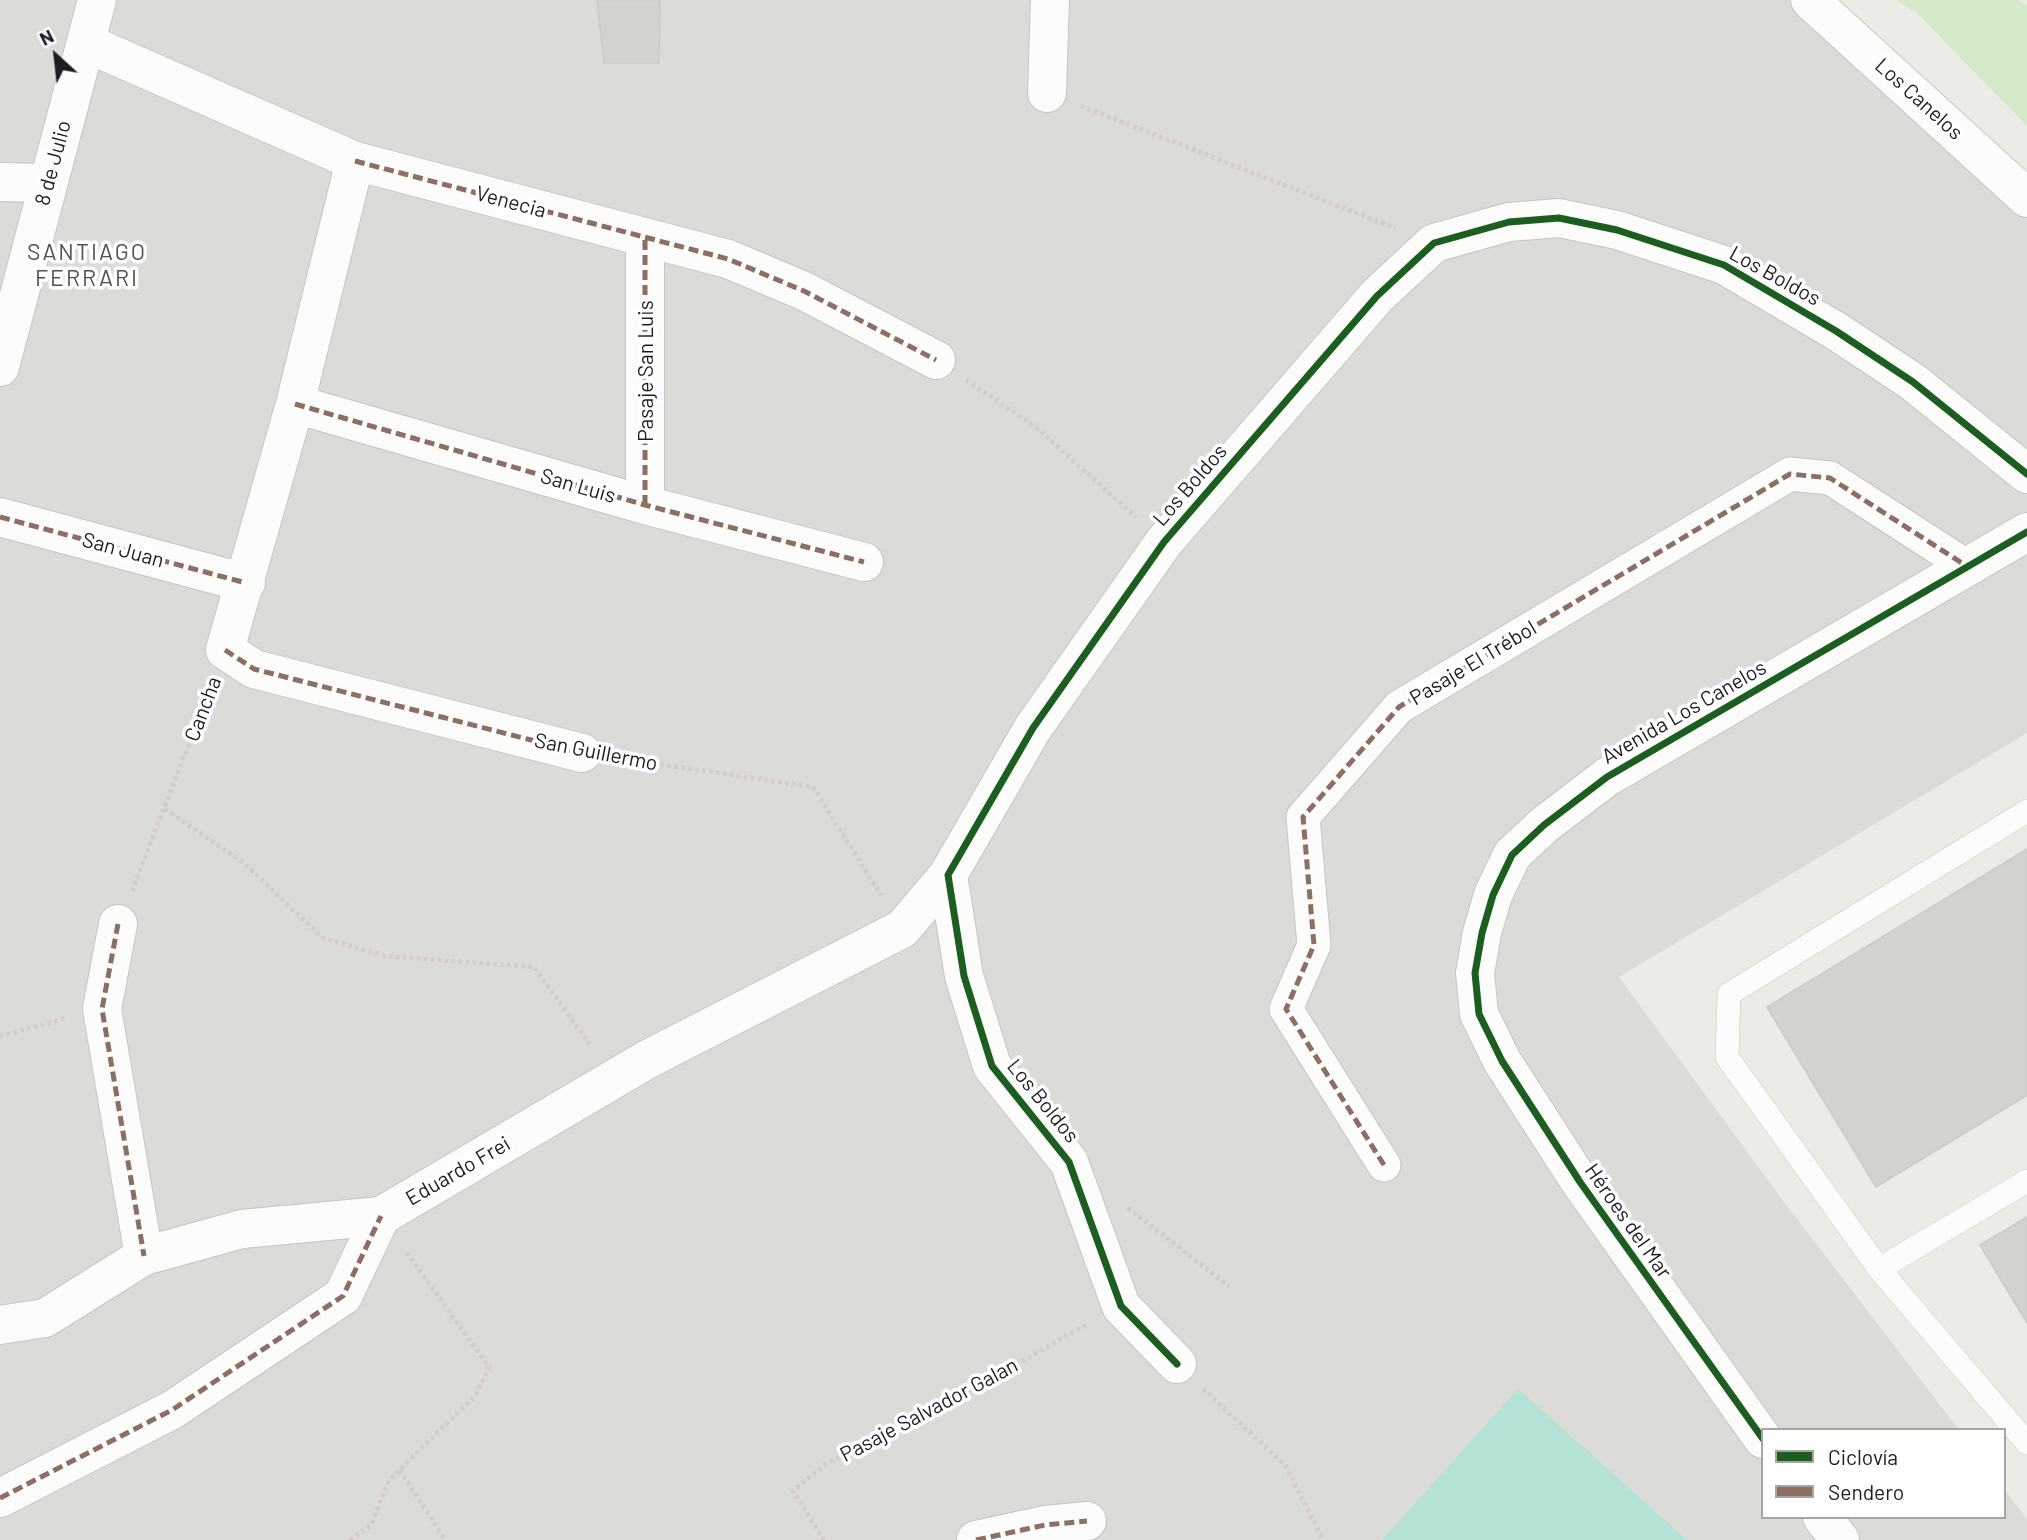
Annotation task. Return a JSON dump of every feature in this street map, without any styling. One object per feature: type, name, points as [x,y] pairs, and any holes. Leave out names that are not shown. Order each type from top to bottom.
[{"type":"street","name":"8 de Julio","points":[[0,367],[46,183],[97,0]]},
{"type":"street","points":[[1047,93],[1050,0]]},
{"type":"street","name":"Los Canelos","points":[[1810,0],[2027,198]]},
{"type":"street","name":"Venecia","points":[[86,43],[355,162],[728,259],[804,291],[936,360]]},
{"type":"street","name":"Cancha","points":[[225,650],[295,404],[355,162]]},
{"type":"street","points":[[0,182],[46,183]]},
{"type":"street","name":"Los Boldos","points":[[1177,1364],[1121,1306],[1069,1162],[992,1066],[964,976],[948,875],[1032,728],[1164,542],[1377,296],[1434,243],[1509,222],[1559,218],[1617,230],[1724,265],[1836,331],[1913,382],[2027,474]]},
{"type":"street","name":"Pasaje San Luis","points":[[645,237],[645,505]]},
{"type":"street","name":"San Luis","points":[[295,404],[645,505],[864,562]]},
{"type":"street","name":"Pasaje El Trébol","points":[[1384,1165],[1286,1009],[1314,945],[1303,817],[1399,707],[1790,474],[1830,478],[1968,567]]},
{"type":"street","name":"San Juan","points":[[0,517],[246,583]]},
{"type":"street","name":"Avenida Los Canelos","points":[[1479,1014],[1475,973],[1482,933],[1493,895],[1512,855],[1544,825],[1607,777],[2027,532]]},
{"type":"street","name":"San Guillermo","points":[[225,650],[254,669],[582,753]]},
{"type":"street","name":"Eduardo Frei","points":[[0,1498],[172,1410],[343,1296],[381,1216],[648,1059],[902,929],[948,875]]},
{"type":"street","points":[[118,924],[102,1009],[144,1256]]},
{"type":"street","name":"Héroes del Mar","points":[[1479,1014],[1502,1061],[1580,1182],[1761,1436]]},
{"type":"street","points":[[0,1325],[45,1318],[144,1256],[242,1229],[381,1216]]},
{"type":"street","points":[[1824,1519],[1840,1540]]},
{"type":"street","points":[[976,1540],[1045,1525],[1087,1521]]},
{"type":"lane","points":[[2027,811],[1729,994],[1727,1057],[1879,1269],[2027,1443]]},
{"type":"lane","points":[[1879,1269],[2027,1181]]},
{"type":"path","points":[[1047,93],[1434,243]]},
{"type":"path","points":[[936,360],[1038,429],[1164,542]]},
{"type":"path","points":[[165,809],[244,863],[323,938],[385,956],[534,967],[615,1080]]},
{"type":"path","points":[[0,1036],[102,1009]]},
{"type":"path","points":[[1122,1203],[1229,1286]]},
{"type":"path","points":[[350,1540],[371,1525],[389,1480],[476,1395],[489,1367],[381,1216]]},
{"type":"path","points":[[1177,1364],[1285,1465],[1323,1540]]},
{"type":"path","points":[[400,1470],[446,1540]]},
{"type":"shaded area","points":[[0,0],[1792,0],[2027,212],[2027,733],[1619,977],[1781,1198],[1957,1428],[1761,1428],[1761,1519],[2006,1519],[2006,1492],[2027,1519],[2027,1540],[0,1540]]},
{"type":"green space","points":[[1895,0],[2018,0],[2027,6],[2027,126],[1916,12]]},
{"type":"green space","points":[[1518,1389],[1687,1540],[1382,1540]]},
{"type":"building","points":[[597,0],[660,0],[659,63],[604,63]]},
{"type":"building","points":[[2027,849],[2027,1095],[1876,1187],[1767,1007]]},
{"type":"building","points":[[2027,1217],[2027,1323],[1980,1245]]},
{"type":"marked path","points":[[355,161],[728,259],[804,291],[936,360]]},
{"type":"marked path","points":[[645,237],[645,505]]},
{"type":"marked path","points":[[295,404],[645,505],[864,562]]},
{"type":"marked path","points":[[1384,1165],[1286,1009],[1314,945],[1303,817],[1399,707],[1790,474],[1830,478],[1968,567]]},
{"type":"marked path","points":[[0,517],[246,583]]},
{"type":"marked path","points":[[225,650],[254,669],[582,753]]},
{"type":"marked path","points":[[118,924],[102,1009],[144,1256]]},
{"type":"marked path","points":[[0,1498],[172,1410],[343,1296],[381,1216]]},
{"type":"marked path","points":[[976,1540],[1045,1525],[1087,1521]]},
{"type":"cycle path","points":[[1177,1364],[1121,1306],[1069,1162],[992,1066],[964,976],[948,875],[1033,728],[1164,542],[1377,296],[1434,243],[1509,222],[1559,218],[1617,230],[1724,265],[1836,331],[1913,382],[2027,474]]},
{"type":"cycle path","points":[[1761,1436],[1580,1182],[1502,1061],[1479,1014],[1475,973],[1482,933],[1493,895],[1512,855],[1544,825],[1607,777],[2027,532]]},
{"type":"district","name":"SANTIAGO FERRARI","points":[[87,265]]}]
